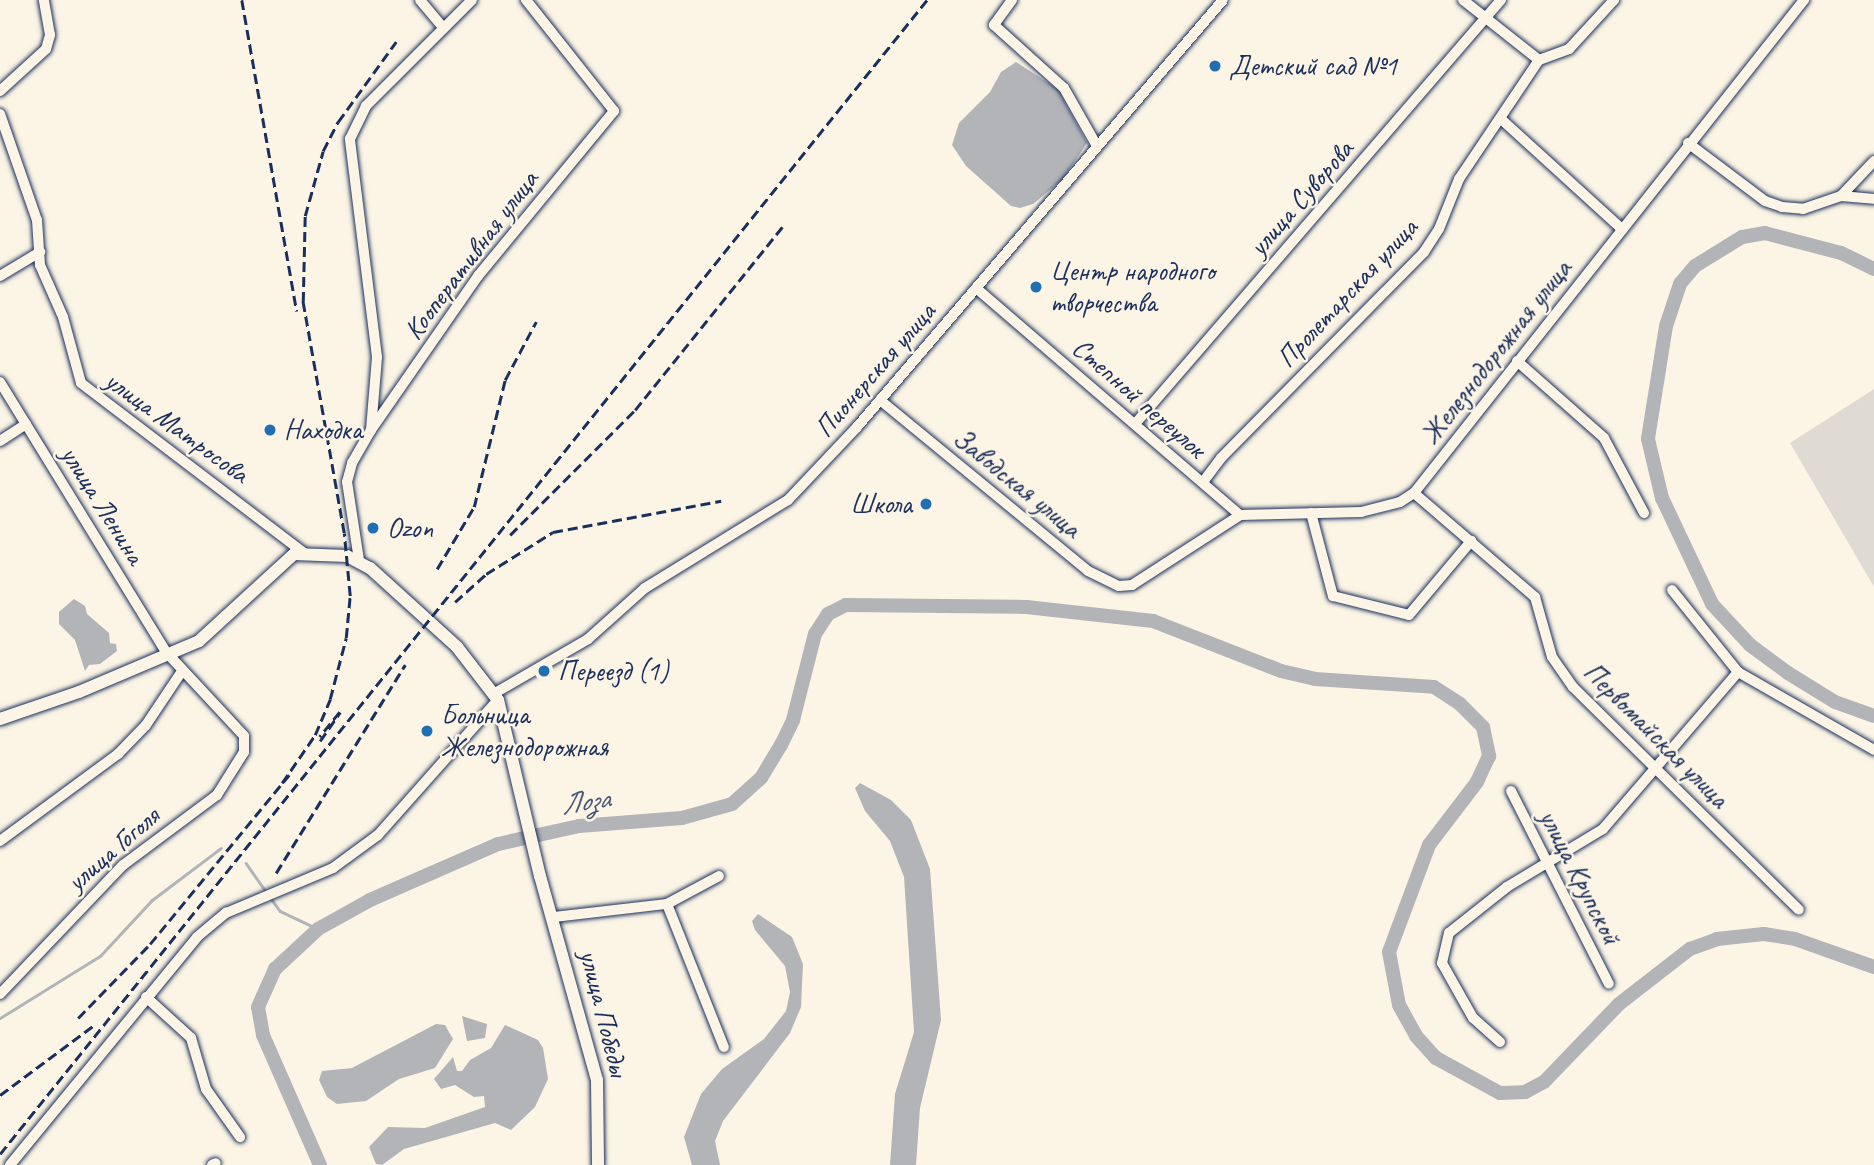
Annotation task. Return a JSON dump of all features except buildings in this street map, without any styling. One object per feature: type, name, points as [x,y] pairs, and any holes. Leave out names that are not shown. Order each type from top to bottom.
[{"type":"main road","points":[[0,719],[79,692],[209,634],[280,563],[304,553],[359,560],[457,648],[497,696]]},
{"type":"main road","name":"улица Победы","points":[[497,696],[540,876],[554,917],[597,1080],[598,1165]]},
{"type":"street","points":[[0,91],[46,49],[50,35],[44,0]]},
{"type":"street","points":[[420,0],[443,27]]},
{"type":"street","points":[[371,430],[376,357],[350,139],[366,106],[472,0]]},
{"type":"street","name":"Кооперативная улица","points":[[359,560],[347,482],[352,463],[371,430],[478,276],[614,111],[526,0]]},
{"type":"street","points":[[1012,0],[994,25],[1064,88],[1097,146]]},
{"type":"street","name":"Пионерская улица","points":[[10,1165],[182,953],[226,913],[333,868],[378,835],[497,696],[602,629],[659,580],[763,520],[813,475],[1223,0]]},
{"type":"street","points":[[1463,0],[1539,60],[1569,48],[1614,0]]},
{"type":"street","name":"улица Суворова","points":[[1135,424],[1501,0]]},
{"type":"street","name":"Железнодорожная улица","points":[[1240,515],[1361,512],[1388,506],[1414,493],[1688,143],[1804,0]]},
{"type":"street","name":"Пролетарская улица","points":[[1203,482],[1221,458],[1424,252],[1439,229],[1459,179],[1539,60]]},
{"type":"street","name":"улица Матросова","points":[[0,114],[37,220],[44,279],[63,317],[80,383],[304,553]]},
{"type":"street","points":[[1501,119],[1622,229]]},
{"type":"street","points":[[1688,143],[1765,201],[1782,207],[1803,209],[1841,196],[1874,199]]},
{"type":"street","points":[[1841,196],[1874,161]]},
{"type":"street","points":[[0,276],[40,252]]},
{"type":"street","name":"Степной переулок","points":[[976,288],[1240,515]]},
{"type":"street","points":[[1517,361],[1604,438],[1644,513]]},
{"type":"street","name":"улица Ленина","points":[[0,382],[167,653],[244,736]]},
{"type":"street","name":"Заводская улица","points":[[880,400],[1103,582],[1132,585],[1240,515]]},
{"type":"street","points":[[0,441],[26,424]]},
{"type":"street","name":"Первомайская улица","points":[[1414,493],[1535,597],[1541,607],[1546,642],[1562,673],[1656,770],[1799,910]]},
{"type":"street","points":[[1311,513],[1333,596],[1409,615],[1471,541]]},
{"type":"street","points":[[1672,590],[1738,673],[1874,750]]},
{"type":"street","points":[[0,841],[118,754],[146,725],[182,671]]},
{"type":"street","points":[[1500,1042],[1473,1018],[1442,963],[1450,933],[1545,863],[1604,829],[1738,673]]},
{"type":"street","name":"улица Гоголя","points":[[0,994],[123,865],[217,795],[244,752],[244,736]]},
{"type":"street","name":"улица Крупской","points":[[1511,791],[1545,863],[1609,984]]},
{"type":"street","points":[[554,917],[667,904],[719,876]]},
{"type":"street","points":[[667,904],[724,1047]]},
{"type":"street","points":[[146,997],[191,1038],[206,1089],[240,1137]]},
{"type":"shaded area","points":[[1016,62],[1058,89],[1087,143],[1063,179],[1033,204],[1020,208],[1011,206],[966,166],[952,145],[959,123],[990,92],[1001,72]]},
{"type":"shaded area","points":[[1874,389],[1874,587],[1790,443]]},
{"type":"shaded area","points":[[74,599],[85,606],[87,614],[109,633],[110,643],[116,644],[117,651],[100,664],[89,665],[85,671],[75,640],[59,624],[59,612]]},
{"type":"shaded area","points":[[860,783],[891,800],[911,820],[930,869],[941,1020],[920,1108],[916,1165],[890,1165],[895,1094],[914,1032],[904,877],[890,841],[865,811],[855,788]]},
{"type":"shaded area","points":[[758,914],[792,937],[803,964],[801,1007],[790,1033],[723,1121],[715,1141],[720,1165],[692,1165],[684,1137],[701,1094],[722,1069],[764,1039],[786,1011],[790,992],[785,966],[755,930],[752,921]]},
{"type":"shaded area","points":[[462,1016],[487,1024],[485,1038],[467,1041]]},
{"type":"shaded area","points":[[436,1024],[445,1025],[453,1039],[435,1068],[399,1079],[366,1101],[337,1104],[327,1097],[319,1080],[322,1071],[352,1068]]},
{"type":"shaded area","points":[[505,1025],[538,1040],[543,1048],[548,1079],[535,1107],[511,1130],[495,1123],[404,1149],[382,1165],[376,1164],[369,1147],[388,1127],[425,1128],[485,1107],[484,1096],[474,1097],[455,1085],[441,1089],[434,1079],[453,1057],[457,1071],[462,1071],[470,1060],[491,1048]]},
{"type":"waterway","points":[[1874,269],[1841,253],[1765,233],[1742,237],[1695,266],[1680,284],[1666,326],[1648,439],[1662,498],[1712,604],[1750,645],[1788,673],[1835,702],[1874,716]]},
{"type":"waterway","name":"Лоза","points":[[320,1165],[263,1035],[258,1007],[275,969],[318,929],[370,900],[498,844],[579,826],[682,818],[732,804],[761,778],[781,745],[793,720],[815,634],[828,614],[846,605],[1026,607],[1153,621],[1281,671],[1315,679],[1434,687],[1460,704],[1483,727],[1489,756],[1477,782],[1429,845],[1389,952],[1399,1005],[1416,1036],[1436,1058],[1500,1093],[1525,1092],[1544,1082],[1619,1004],[1690,949],[1717,939],[1764,934],[1795,939],[1874,967]]},
{"type":"waterway","points":[[0,1018],[100,956],[152,900],[221,848]]},
{"type":"waterway","points":[[246,863],[266,892]]},
{"type":"waterway","points":[[270,897],[280,911],[318,929]]},
{"type":"railway","points":[[242,0],[297,311]]},
{"type":"railway","points":[[0,1154],[927,0]]},
{"type":"railway","points":[[282,783],[315,735],[330,699],[346,638],[350,596],[344,533],[303,302],[305,216],[323,151],[338,122],[396,42]]},
{"type":"railway","points":[[510,535],[635,410],[783,226]]},
{"type":"railway","points":[[437,569],[474,507],[505,380],[536,322]]},
{"type":"railway","points":[[455,602],[486,574],[553,532],[721,501]]},
{"type":"railway","points":[[276,873],[405,665]]},
{"type":"railway","points":[[320,737],[340,712],[320,741]]},
{"type":"railway","points":[[78,1018],[150,944],[289,775]]},
{"type":"railway","points":[[0,1095],[93,1026]]},
{"type":"place","name":"Детский сад №1","points":[[1215,66]]},
{"type":"place","name":"Центр народного творчества","points":[[1036,287]]},
{"type":"place","name":"Находка","points":[[270,430]]},
{"type":"place","name":"Школа","points":[[926,504]]},
{"type":"place","name":"Ozon","points":[[373,528]]},
{"type":"place","name":"Переезд (1)","points":[[544,671]]},
{"type":"place","name":"Больница Железнодорожная","points":[[427,731]]}]
